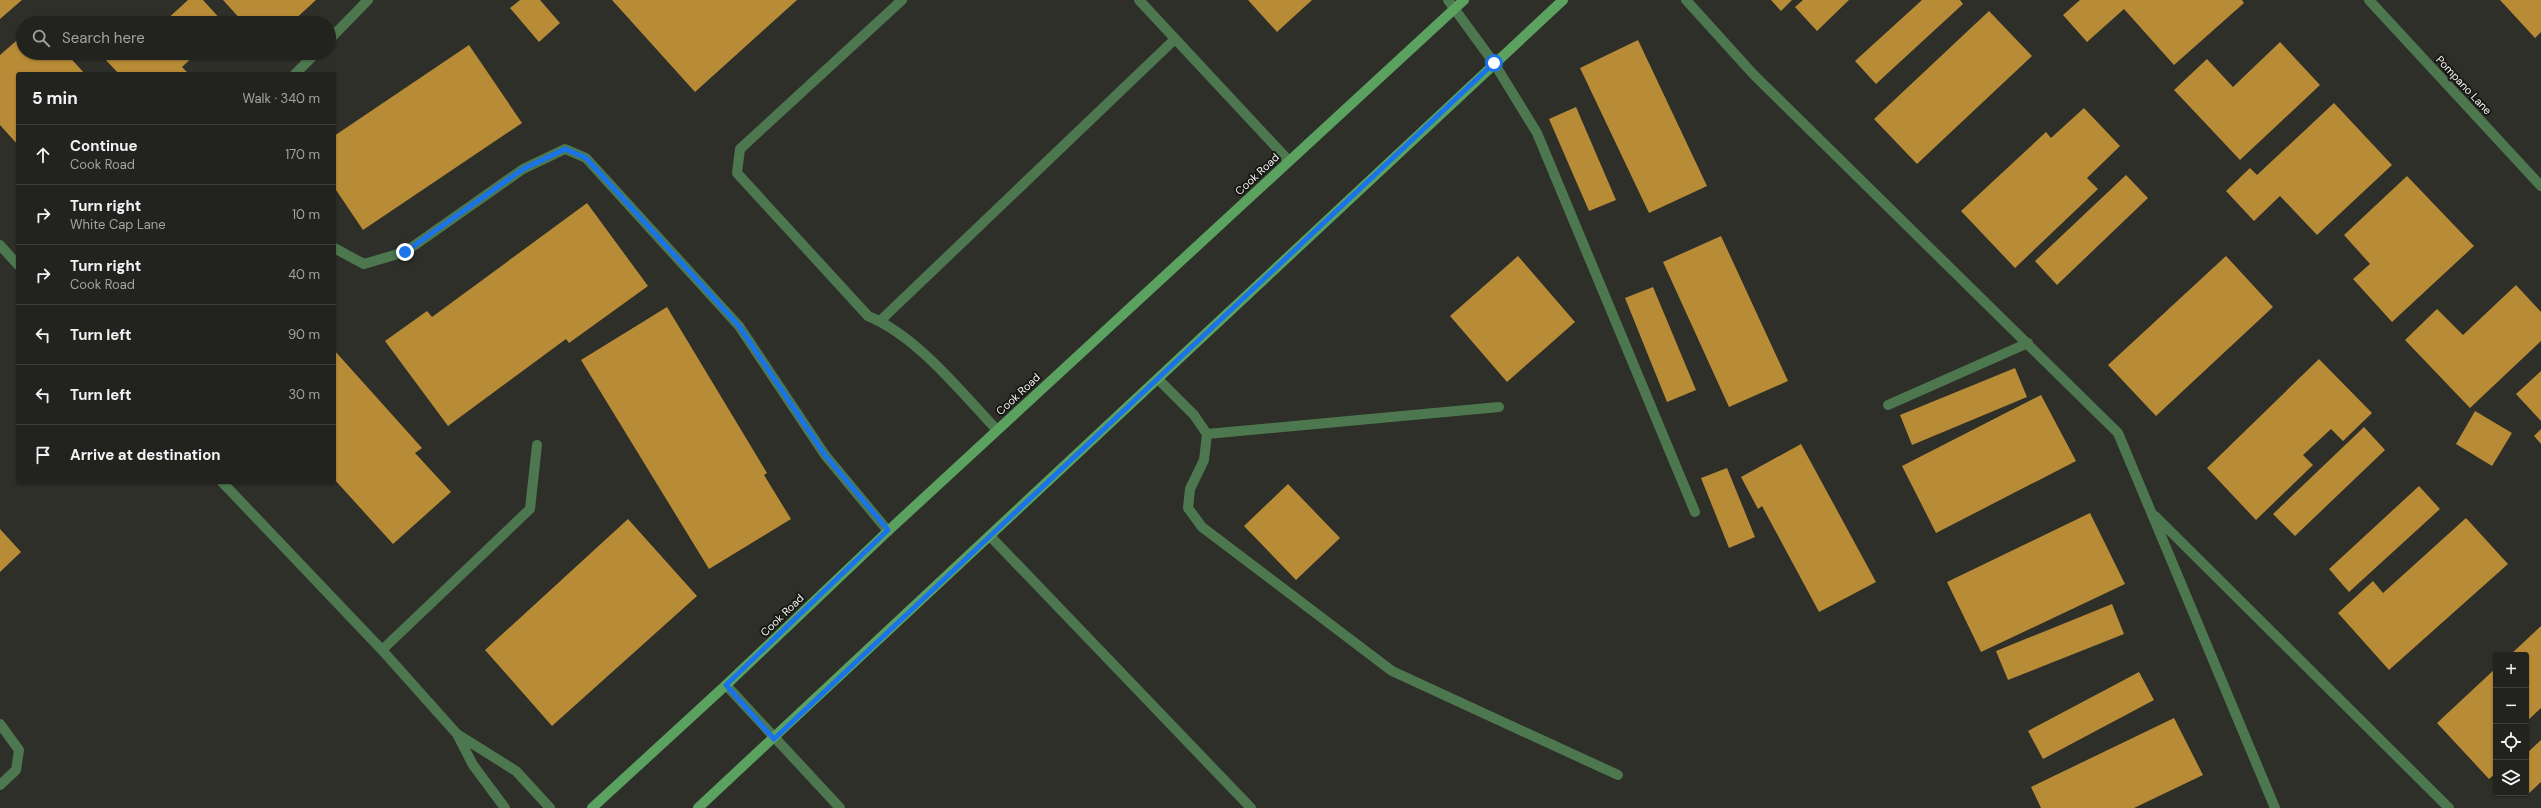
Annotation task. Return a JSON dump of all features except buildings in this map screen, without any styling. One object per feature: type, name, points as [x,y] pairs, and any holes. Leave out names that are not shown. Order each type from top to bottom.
[{"type":"street","points":[[336,33],[368,0]]},
{"type":"street","points":[[902,0],[740,149],[737,173],[868,316],[880,321],[932,360],[997,430]]},
{"type":"street","points":[[1139,0],[1289,161]]},
{"type":"street","points":[[1448,0],[1453,10],[1494,63],[1537,133],[1695,512]]},
{"type":"street","name":"Cook Road","points":[[592,808],[726,685],[888,530],[1464,0]]},
{"type":"street","points":[[698,808],[774,739],[1562,0]]},
{"type":"street","points":[[1686,0],[1754,75],[2118,433],[2274,808]]},
{"type":"street","name":"Pompano Lane","points":[[2369,0],[2541,186]]},
{"type":"street","points":[[880,321],[1175,39]]},
{"type":"street","points":[[297,72],[309,60]]},
{"type":"street","points":[[336,249],[364,264],[405,252],[523,169],[565,149],[586,158],[739,326],[825,455],[888,530]]},
{"type":"street","points":[[0,244],[16,263]]},
{"type":"street","points":[[1888,405],[2028,343]]},
{"type":"street","points":[[1158,379],[1194,415],[1207,434],[1204,460],[1190,489],[1188,508],[1202,527],[1392,671],[1618,776]]},
{"type":"street","points":[[1207,434],[1499,408]]},
{"type":"street","points":[[382,650],[530,509],[537,445]]},
{"type":"street","points":[[224,484],[382,650],[457,734],[473,765],[505,808]]},
{"type":"street","points":[[2151,512],[2449,808]]},
{"type":"street","points":[[990,536],[1251,808]]},
{"type":"street","points":[[726,685],[774,739],[840,808]]},
{"type":"street","points":[[0,724],[19,750],[16,770],[0,785]]},
{"type":"street","points":[[457,734],[516,771],[550,808]]},
{"type":"route","points":[[405,252],[523,169],[565,149],[586,158],[739,326],[825,455],[888,530],[726,685],[774,739],[1494,63]]}]
